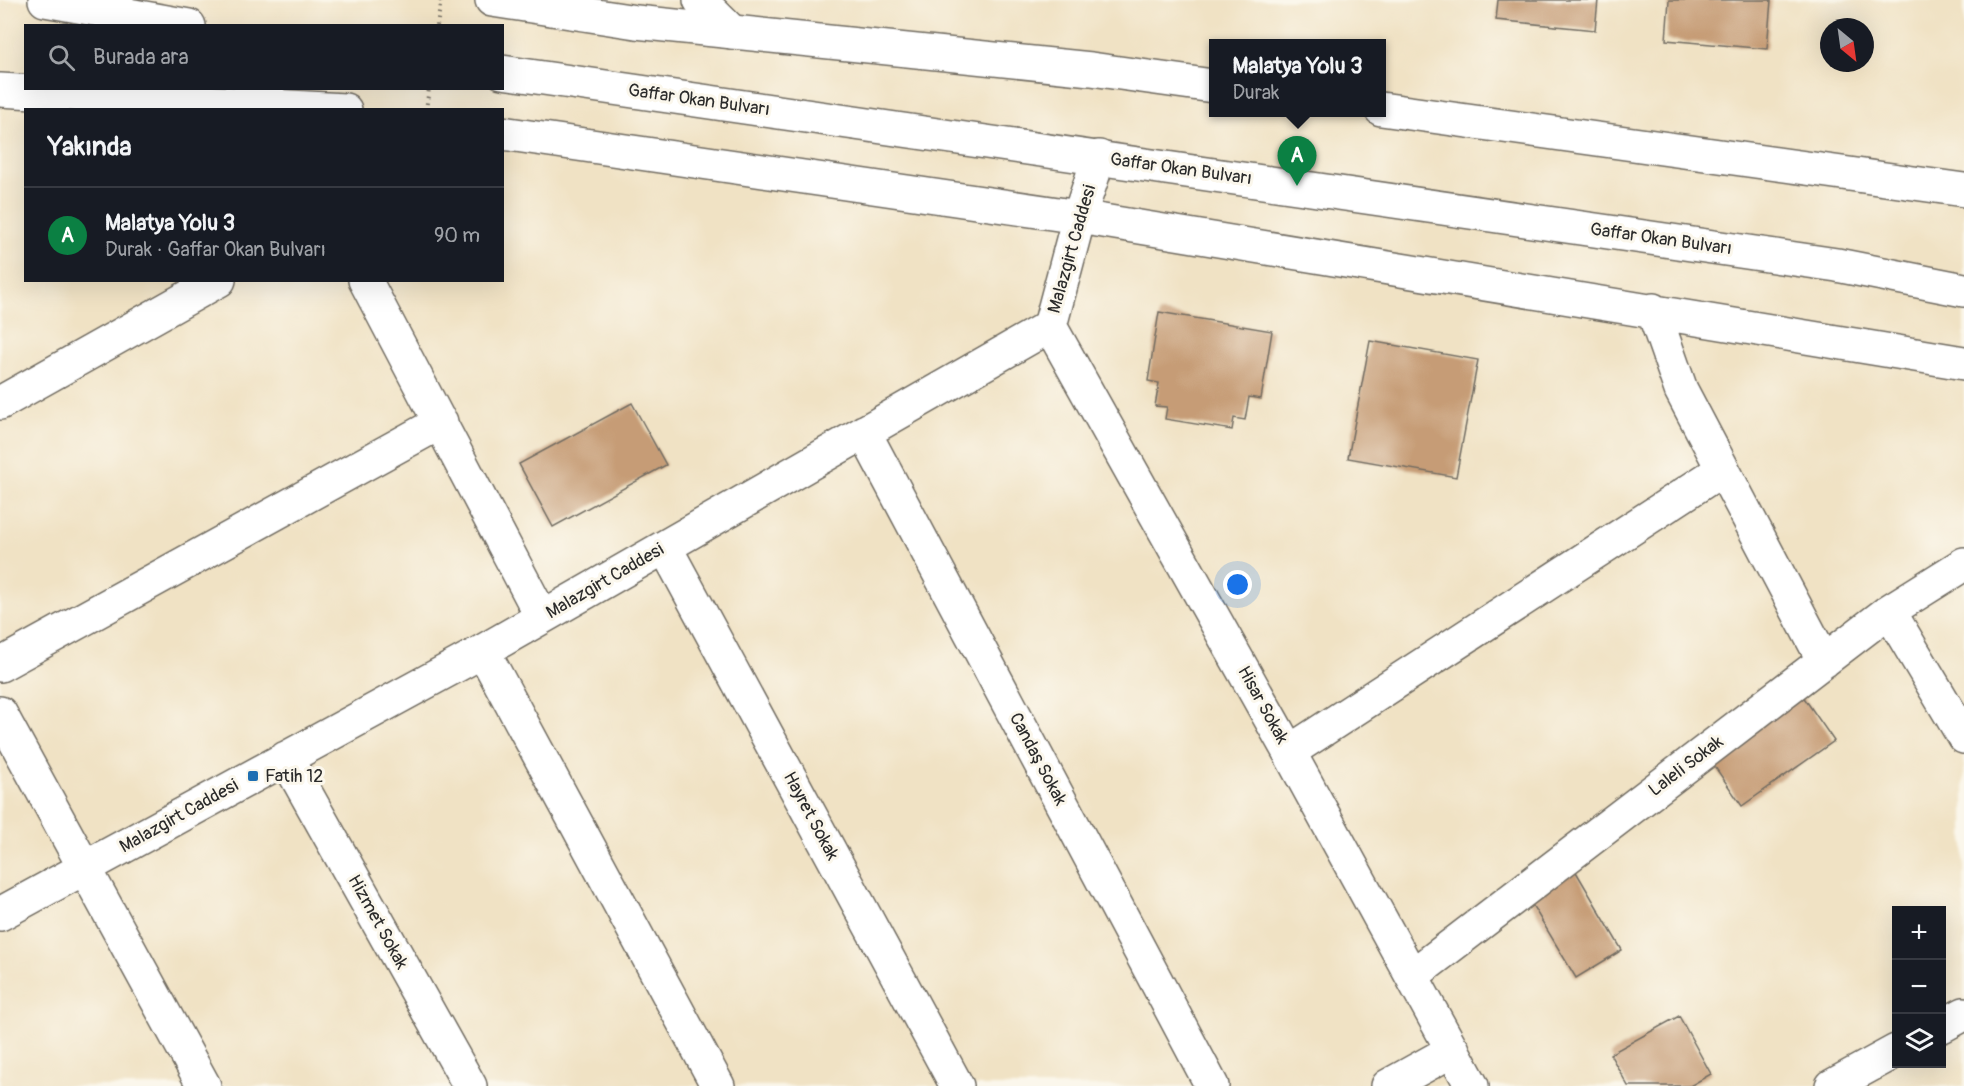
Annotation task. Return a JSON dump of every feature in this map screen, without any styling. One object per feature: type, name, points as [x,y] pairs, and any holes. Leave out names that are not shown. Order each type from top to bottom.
[{"type":"main road","points":[[45,0],[178,24]]},
{"type":"main road","points":[[492,0],[636,22],[1091,69],[1209,85]]},
{"type":"main road","points":[[700,0],[732,32]]},
{"type":"main road","name":"Gaffar Okan Bulvarı","points":[[504,72],[1837,265],[1964,290]]},
{"type":"main road","points":[[4,86],[24,87]]},
{"type":"main road","points":[[75,90],[270,101],[328,108]]},
{"type":"main road","points":[[1386,110],[1964,190]]},
{"type":"main road","points":[[504,133],[1078,217],[1964,363]]},
{"type":"main road","name":"Malazgirt Caddesi","points":[[0,914],[483,651],[1050,327],[1078,217],[1099,157]]},
{"type":"main road","points":[[0,403],[215,282]]},
{"type":"main road","points":[[366,282],[542,617]]},
{"type":"main road","points":[[1653,310],[1681,390],[1824,661]]},
{"type":"main road","name":"Hisar Sokak","points":[[1050,327],[1413,975],[1472,1086]]},
{"type":"main road","points":[[0,665],[441,422]]},
{"type":"main road","name":"Candaş Sokak","points":[[864,432],[1212,1086]]},
{"type":"main road","points":[[1289,752],[1723,469]]},
{"type":"main road","name":"Hayret Sokak","points":[[665,547],[957,1086]]},
{"type":"main road","name":"Laleli Sokak","points":[[1413,975],[1889,611],[1964,564]]},
{"type":"main road","points":[[1889,611],[1964,736]]},
{"type":"main road","points":[[483,651],[718,1086]]},
{"type":"main road","points":[[0,713],[83,869],[204,1086]]},
{"type":"main road","name":"Hizmet Sokak","points":[[286,758],[470,1086]]},
{"type":"main road","points":[[1946,1023],[1964,1014]]},
{"type":"main road","points":[[1388,1086],[1453,1050]]},
{"type":"main road","points":[[1832,1086],[1892,1053]]},
{"type":"path","points":[[438,24],[441,0]]},
{"type":"path","points":[[426,108],[429,90]]},
{"type":"building","points":[[1498,0],[1598,0],[1595,30],[1496,20]]},
{"type":"building","points":[[1669,0],[1771,0],[1767,49],[1666,40]]},
{"type":"building","points":[[1159,312],[1272,331],[1261,399],[1249,397],[1245,420],[1234,418],[1232,430],[1165,419],[1167,407],[1155,406],[1159,383],[1148,381]]},
{"type":"building","points":[[1370,341],[1478,360],[1456,477],[1348,458]]},
{"type":"building","points":[[632,403],[666,465],[553,527],[519,464]]},
{"type":"building","points":[[1798,689],[1834,741],[1742,806],[1706,754]]},
{"type":"building","points":[[1572,865],[1622,950],[1576,978],[1525,893]]},
{"type":"building","points":[[1679,1016],[1711,1074],[1690,1086],[1628,1086],[1610,1054]]},
{"type":"place","name":"Malatya Yolu 3","points":[[1297,186]]},
{"type":"place","name":"Fatih 12","points":[[253,776]]}]
